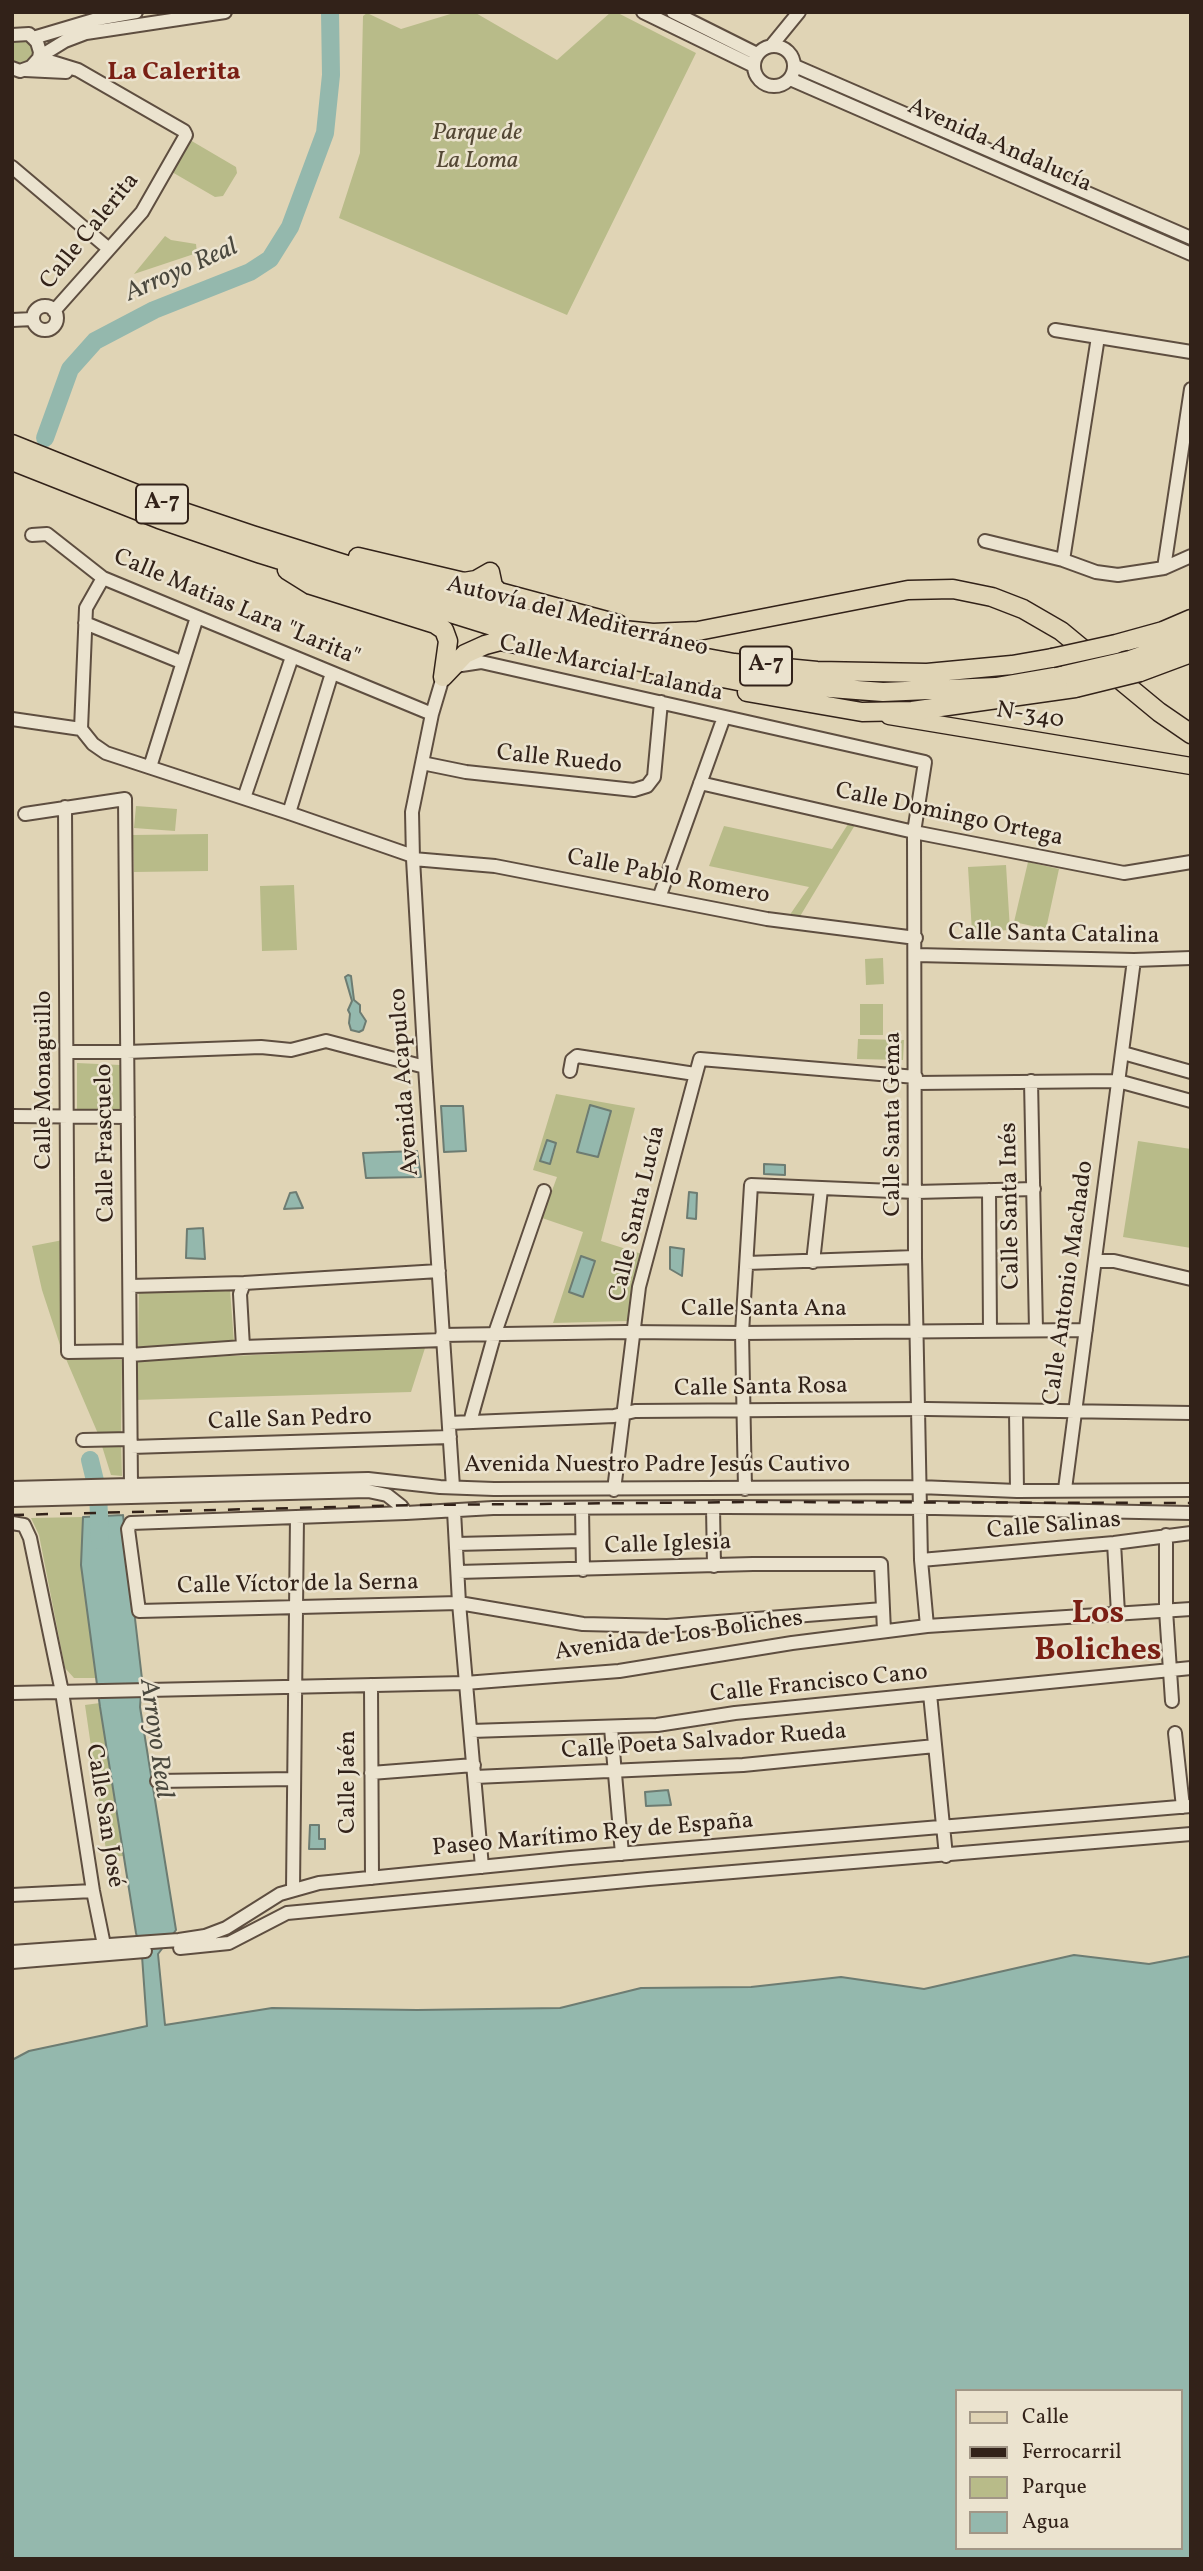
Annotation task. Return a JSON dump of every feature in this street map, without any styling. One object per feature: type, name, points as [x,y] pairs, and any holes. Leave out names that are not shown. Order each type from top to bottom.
[{"type":"highway","points":[[12,442],[71,476]]},
{"type":"highway","name":"Autovía del Mediterráneo","points":[[12,461],[71,476],[252,535],[539,622],[631,644],[734,663],[817,671],[927,673],[1012,665],[1116,644],[1163,631],[1191,619]]},
{"type":"highway","name":"Autovía del Mediterráneo","points":[[71,476],[159,519],[441,611],[605,655],[738,681],[883,692],[1070,682],[1135,666],[1191,638]]},
{"type":"highway","points":[[252,535],[298,540],[464,582],[476,580],[490,572],[493,586],[499,592],[653,633]]},
{"type":"highway","points":[[261,554],[311,585],[435,624],[444,630],[448,641],[447,672]]},
{"type":"highway","points":[[485,606],[524,609],[606,629],[653,633],[698,631],[908,590],[953,589],[979,594],[1023,609],[1061,631],[1159,712],[1191,734]]},
{"type":"highway","points":[[447,672],[465,654],[500,641],[550,650],[573,647]]},
{"type":"highway","points":[[1135,666],[1191,653]]},
{"type":"highway","points":[[605,655],[658,675],[862,712],[912,711],[1070,682]]},
{"type":"main road","name":"N-340","points":[[862,712],[1191,766]]},
{"type":"street","points":[[33,38],[97,19],[136,12]]},
{"type":"street","points":[[16,70],[31,67],[39,57],[65,41],[86,33],[225,12]]},
{"type":"street","points":[[643,12],[756,60]]},
{"type":"street","points":[[673,12],[756,60]]},
{"type":"street","points":[[756,60],[799,12]]},
{"type":"street","points":[[14,32],[29,34],[39,46],[39,57]]},
{"type":"street","points":[[756,60],[757,76],[767,85],[779,86],[793,73],[794,59],[785,48],[772,45]]},
{"type":"street","points":[[39,57],[87,75]]},
{"type":"street","points":[[16,70],[87,75]]},
{"type":"street","name":"Avenida Andalucía","points":[[793,73],[1191,238]]},
{"type":"street","name":"Avenida Andalucía","points":[[793,73],[1191,254]]},
{"type":"street","name":"Calle Calerita","points":[[54,311],[142,212],[186,135],[184,131],[87,75]]},
{"type":"street","points":[[12,167],[109,249]]},
{"type":"street","points":[[41,307],[49,307],[54,311],[56,320],[50,329],[39,328],[33,319],[35,312],[41,307]]},
{"type":"street","points":[[12,320],[33,319]]},
{"type":"street","points":[[1055,330],[1191,352]]},
{"type":"street","points":[[1063,560],[1098,337]]},
{"type":"street","points":[[1164,568],[1191,389]]},
{"type":"street","name":"Calle Matias Lara \"Larita\"","points":[[32,535],[47,534],[103,578],[432,714]]},
{"type":"street","points":[[985,541],[1063,560],[1096,572],[1118,575],[1164,568],[1191,556]]},
{"type":"street","points":[[12,719],[81,729],[86,608],[103,578]]},
{"type":"street","points":[[150,767],[197,617]]},
{"type":"street","points":[[85,623],[181,662]]},
{"type":"street","points":[[244,798],[292,657]]},
{"type":"street","name":"Calle Marcial Lalanda","points":[[447,672],[481,662],[925,762]]},
{"type":"street","name":"Avenida Acapulco","points":[[436,1511],[430,1498],[432,1493],[446,1487],[450,1437],[425,1067],[412,812],[432,714],[447,672]]},
{"type":"street","points":[[289,813],[332,673]]},
{"type":"street","name":"Calle Ruedo","points":[[422,763],[466,772],[634,790],[647,786],[654,777],[661,702]]},
{"type":"street","points":[[659,898],[724,717]]},
{"type":"street","name":"Calle Pablo Romero","points":[[81,729],[93,744],[106,753],[289,813],[413,858],[495,866],[767,919],[916,938]]},
{"type":"street","name":"Calle Santa Gema","points":[[925,762],[914,832],[915,1257],[921,1560],[927,1626]]},
{"type":"street","name":"Calle Domingo Ortega","points":[[700,783],[914,832],[1124,873],[1191,862]]},
{"type":"street","name":"Calle Frascuelo","points":[[65,807],[125,799],[130,1286],[130,1443],[126,1490]]},
{"type":"street","points":[[25,814],[65,807]]},
{"type":"street","name":"Calle Monaguillo","points":[[65,807],[68,1352]]},
{"type":"street","name":"Calle Santa Catalina","points":[[916,955],[1134,960],[1191,957]]},
{"type":"street","name":"Calle Antonio Machado","points":[[1065,1489],[1097,1261],[1134,960]]},
{"type":"street","points":[[67,1052],[261,1047],[291,1050],[326,1041],[425,1067]]},
{"type":"street","points":[[1123,1053],[1191,1072]]},
{"type":"street","points":[[570,1071],[572,1060],[577,1056],[695,1073],[700,1059],[916,1080],[1118,1082],[1191,1101]]},
{"type":"street","name":"Calle Santa Lucía","points":[[614,1490],[639,1287],[695,1073]]},
{"type":"street","name":"Calle Santa Inés","points":[[1031,1081],[1036,1330]]},
{"type":"street","points":[[12,1116],[128,1117]]},
{"type":"street","points":[[745,1489],[742,1334],[751,1185],[916,1192],[1034,1189]]},
{"type":"street","points":[[813,1262],[821,1189]]},
{"type":"street","points":[[989,1190],[990,1331]]},
{"type":"street","points":[[470,1423],[495,1333],[544,1191]]},
{"type":"street","points":[[747,1263],[915,1257]]},
{"type":"street","points":[[1097,1261],[1114,1261],[1191,1279]]},
{"type":"street","points":[[130,1286],[244,1283],[439,1271]]},
{"type":"street","points":[[243,1347],[240,1294],[244,1283]]},
{"type":"street","name":"Calle Santa Ana","points":[[68,1352],[130,1353],[443,1338],[495,1333],[742,1334],[1086,1330]]},
{"type":"street","name":"Calle Santa Rosa","points":[[449,1423],[623,1414],[635,1411],[918,1409],[1191,1413]]},
{"type":"street","points":[[1016,1411],[1017,1490]]},
{"type":"street","name":"Calle San Pedro","points":[[83,1440],[130,1443],[450,1437]]},
{"type":"street","name":"Avenida Nuestro Padre Jesús Cautivo","points":[[126,1490],[368,1479],[446,1487],[614,1490],[919,1487],[1191,1490]]},
{"type":"street","points":[[471,1487],[480,1493],[482,1499],[477,1510]]},
{"type":"street","points":[[12,1488],[63,1493]]},
{"type":"street","points":[[12,1500],[63,1493],[126,1490],[368,1491],[387,1495],[406,1513]]},
{"type":"street","points":[[713,1507],[714,1566]]},
{"type":"street","points":[[582,1508],[583,1570]]},
{"type":"street","name":"Avenida Nuestro Padre Jesús Cautivo","points":[[139,1611],[128,1529],[131,1523],[582,1508],[920,1508],[1191,1513]]},
{"type":"street","points":[[454,1511],[459,1603],[482,1867]]},
{"type":"street","points":[[293,1889],[297,1517]]},
{"type":"street","name":"Calle San José","points":[[12,1523],[27,1527],[62,1692],[104,1945]]},
{"type":"street","name":"Calle Salinas","points":[[921,1560],[1114,1543],[1191,1533]]},
{"type":"street","points":[[1166,1535],[1166,1611],[1172,1701]]},
{"type":"street","points":[[456,1544],[582,1538]]},
{"type":"street","points":[[1114,1543],[1118,1614]]},
{"type":"street","name":"Calle Iglesia","points":[[458,1573],[881,1564],[883,1609]]},
{"type":"street","name":"Calle Víctor de la Serna","points":[[139,1611],[459,1603],[583,1624],[667,1626],[883,1609]]},
{"type":"street","points":[[883,1609],[884,1631]]},
{"type":"street","name":"Avenida de Los Boliches","points":[[12,1693],[466,1683],[619,1671],[792,1643],[927,1626],[1191,1609]]},
{"type":"street","name":"Calle Francisco Cano","points":[[471,1731],[657,1725],[735,1713],[1191,1668]]},
{"type":"street","name":"Calle Jaén","points":[[371,1685],[372,1878]]},
{"type":"street","points":[[930,1695],[946,1856]]},
{"type":"street","points":[[611,1728],[622,1854]]},
{"type":"street","points":[[1175,1734],[1187,1806]]},
{"type":"street","name":"Calle Poeta Salvador Rueda","points":[[371,1773],[614,1773],[743,1765],[935,1746]]},
{"type":"street","points":[[157,1781],[294,1779]]},
{"type":"street","name":"Paseo Marítimo Rey de España","points":[[12,1952],[104,1945],[131,1948],[183,1944],[226,1928],[271,1899],[293,1889],[319,1883],[622,1854],[1187,1806]]},
{"type":"street","points":[[183,1944],[229,1943],[287,1913],[648,1879],[1191,1834]]},
{"type":"street","points":[[12,1895],[93,1891]]},
{"type":"street","points":[[12,1962],[131,1948]]},
{"type":"green space","name":"Parque de La Loma","points":[[457,12],[474,12],[557,60],[611,12],[616,12],[696,53],[567,315],[339,218],[360,153],[363,16],[367,13],[401,29]]},
{"type":"green space","points":[[22,38],[30,41],[35,49],[33,59],[21,66],[12,63],[12,41]]},
{"type":"green space","points":[[190,140],[236,167],[237,173],[223,196],[215,197],[172,172]]},
{"type":"green space","points":[[165,236],[171,240],[196,244],[197,253],[134,274]]},
{"type":"green space","points":[[136,806],[177,809],[175,831],[134,828]]},
{"type":"green space","points":[[852,818],[858,820],[796,923],[789,916],[809,887],[709,866],[724,826],[832,849]]},
{"type":"green space","points":[[208,834],[208,871],[134,872],[133,835]]},
{"type":"green space","points":[[1028,862],[1059,869],[1046,929],[1014,922]]},
{"type":"green space","points":[[1006,865],[1010,930],[972,932],[968,867]]},
{"type":"green space","points":[[294,885],[297,950],[262,951],[260,886]]},
{"type":"green space","points":[[883,958],[884,984],[866,985],[865,959]]},
{"type":"green space","points":[[860,1004],[883,1004],[883,1035],[860,1035]]},
{"type":"green space","points":[[858,1039],[904,1040],[903,1060],[857,1059]]},
{"type":"green space","points":[[77,1063],[120,1065],[122,1109],[77,1109]]},
{"type":"green space","points":[[556,1094],[635,1108],[601,1241],[645,1255],[629,1321],[553,1323],[583,1232],[542,1218],[557,1177],[533,1170]]},
{"type":"green space","points":[[1138,1141],[1191,1149],[1191,1248],[1123,1237]]},
{"type":"green space","points":[[63,1240],[67,1355],[122,1360],[121,1436],[99,1436],[60,1345],[42,1290],[32,1246]]},
{"type":"green space","points":[[230,1290],[234,1342],[138,1349],[139,1292]]},
{"type":"green space","points":[[425,1348],[411,1392],[134,1400],[135,1360]]},
{"type":"green space","points":[[121,1442],[122,1476],[111,1475],[101,1443]]},
{"type":"green space","points":[[83,1517],[81,1565],[98,1678],[74,1678],[65,1668],[39,1535],[31,1518]]},
{"type":"green space","points":[[100,1703],[123,1856],[107,1857],[85,1705]]},
{"type":"water","points":[[351,976],[354,1000],[360,1005],[360,1012],[366,1021],[363,1030],[359,1032],[351,1030],[349,1023],[348,1010],[352,1001],[345,977]]},
{"type":"water","points":[[590,1105],[611,1111],[598,1157],[577,1152]]},
{"type":"water","points":[[441,1106],[463,1106],[466,1151],[444,1152]]},
{"type":"water","points":[[547,1140],[556,1143],[550,1164],[540,1161]]},
{"type":"water","points":[[417,1151],[421,1177],[366,1178],[363,1153]]},
{"type":"water","points":[[764,1164],[785,1165],[785,1175],[764,1174]]},
{"type":"water","points":[[296,1192],[303,1208],[284,1209],[290,1193]]},
{"type":"water","points":[[689,1192],[697,1193],[696,1219],[687,1218]]},
{"type":"water","points":[[203,1228],[205,1259],[186,1258],[187,1229]]},
{"type":"water","points":[[670,1247],[684,1249],[682,1276],[670,1269]]},
{"type":"water","points":[[581,1256],[595,1261],[583,1297],[569,1292]]},
{"type":"water","points":[[123,1515],[142,1679],[140,1707],[176,1930],[158,1954],[165,2025],[272,2008],[560,2008],[641,1988],[751,1987],[841,1977],[924,1989],[1074,1955],[1149,1964],[1191,1956],[1191,2559],[12,2559],[12,2060],[29,2051],[147,2026],[142,1956],[100,1707],[81,1565],[83,1517]]},
{"type":"water","points":[[668,1790],[671,1805],[646,1806],[645,1792]]},
{"type":"water","points":[[310,1825],[319,1825],[319,1839],[325,1839],[325,1849],[309,1849]]},
{"type":"waterway","name":"Arroyo Real","points":[[45,438],[70,369],[95,341],[154,310],[250,272],[270,259],[290,227],[325,133],[331,75],[330,12]]},
{"type":"waterway","name":"Arroyo Real","points":[[90,1460],[98,1493],[100,1540]]},
{"type":"railway","points":[[12,1515],[416,1505],[750,1502],[1191,1503]]},
{"type":"district","name":"La Calerita","points":[[174,74]]},
{"type":"district","name":"Los Boliches","points":[[1098,1634]]}]
